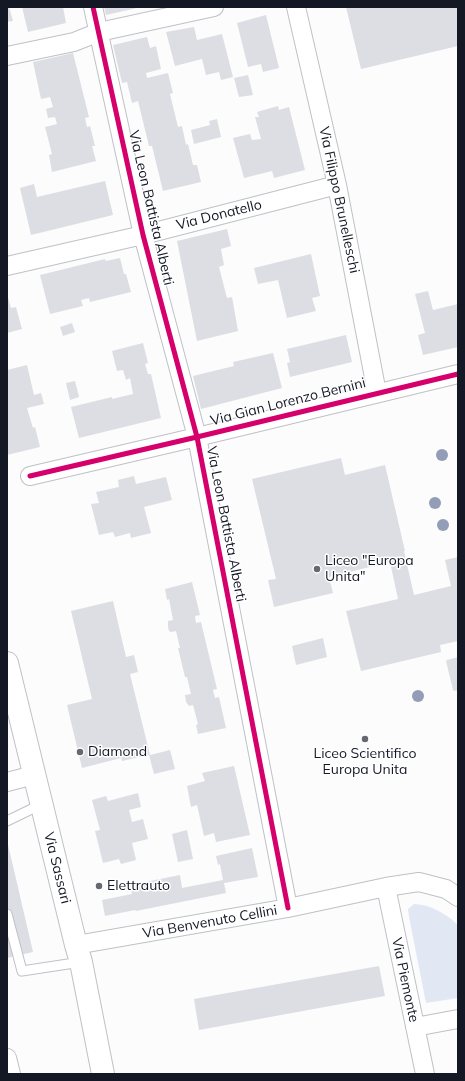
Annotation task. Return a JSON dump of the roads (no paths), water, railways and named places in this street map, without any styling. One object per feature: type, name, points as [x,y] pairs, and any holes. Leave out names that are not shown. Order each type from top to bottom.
[{"type":"street","name":"Via Leon Battista Alberti","points":[[94,7],[143,234],[197,437],[288,908]]},
{"type":"street","points":[[7,56],[74,42],[99,32],[214,7]]},
{"type":"street","name":"Via Filippo Brunelleschi","points":[[296,7],[337,185],[377,393]]},
{"type":"street","name":"Via Donatello","points":[[7,266],[143,234],[337,185]]},
{"type":"street","name":"Via Gian Lorenzo Bernini","points":[[30,476],[458,374]]},
{"type":"street","name":"Via Sassari","points":[[7,663],[79,953],[103,1074]]},
{"type":"street","points":[[7,782],[34,775]]},
{"type":"street","name":"Via Benvenuto Cellini","points":[[79,953],[386,887],[419,882],[446,889],[458,897]]},
{"type":"street","name":"Via Piemonte","points":[[386,887],[424,1074]]},
{"type":"street","points":[[415,1027],[458,1019]]},
{"type":"street","points":[[7,1058],[11,1074]]},
{"type":"lane","points":[[7,821],[42,804]]},
{"type":"lane","points":[[7,914],[22,971],[79,953]]},
{"type":"place","name":"Liceo \"Europa Unita\"","points":[[317,569]]},
{"type":"place","name":"Liceo Scientifico Europa Unita","points":[[365,739]]},
{"type":"place","name":"Diamond","points":[[80,752]]},
{"type":"place","name":"Elettrauto","points":[[99,886]]}]
